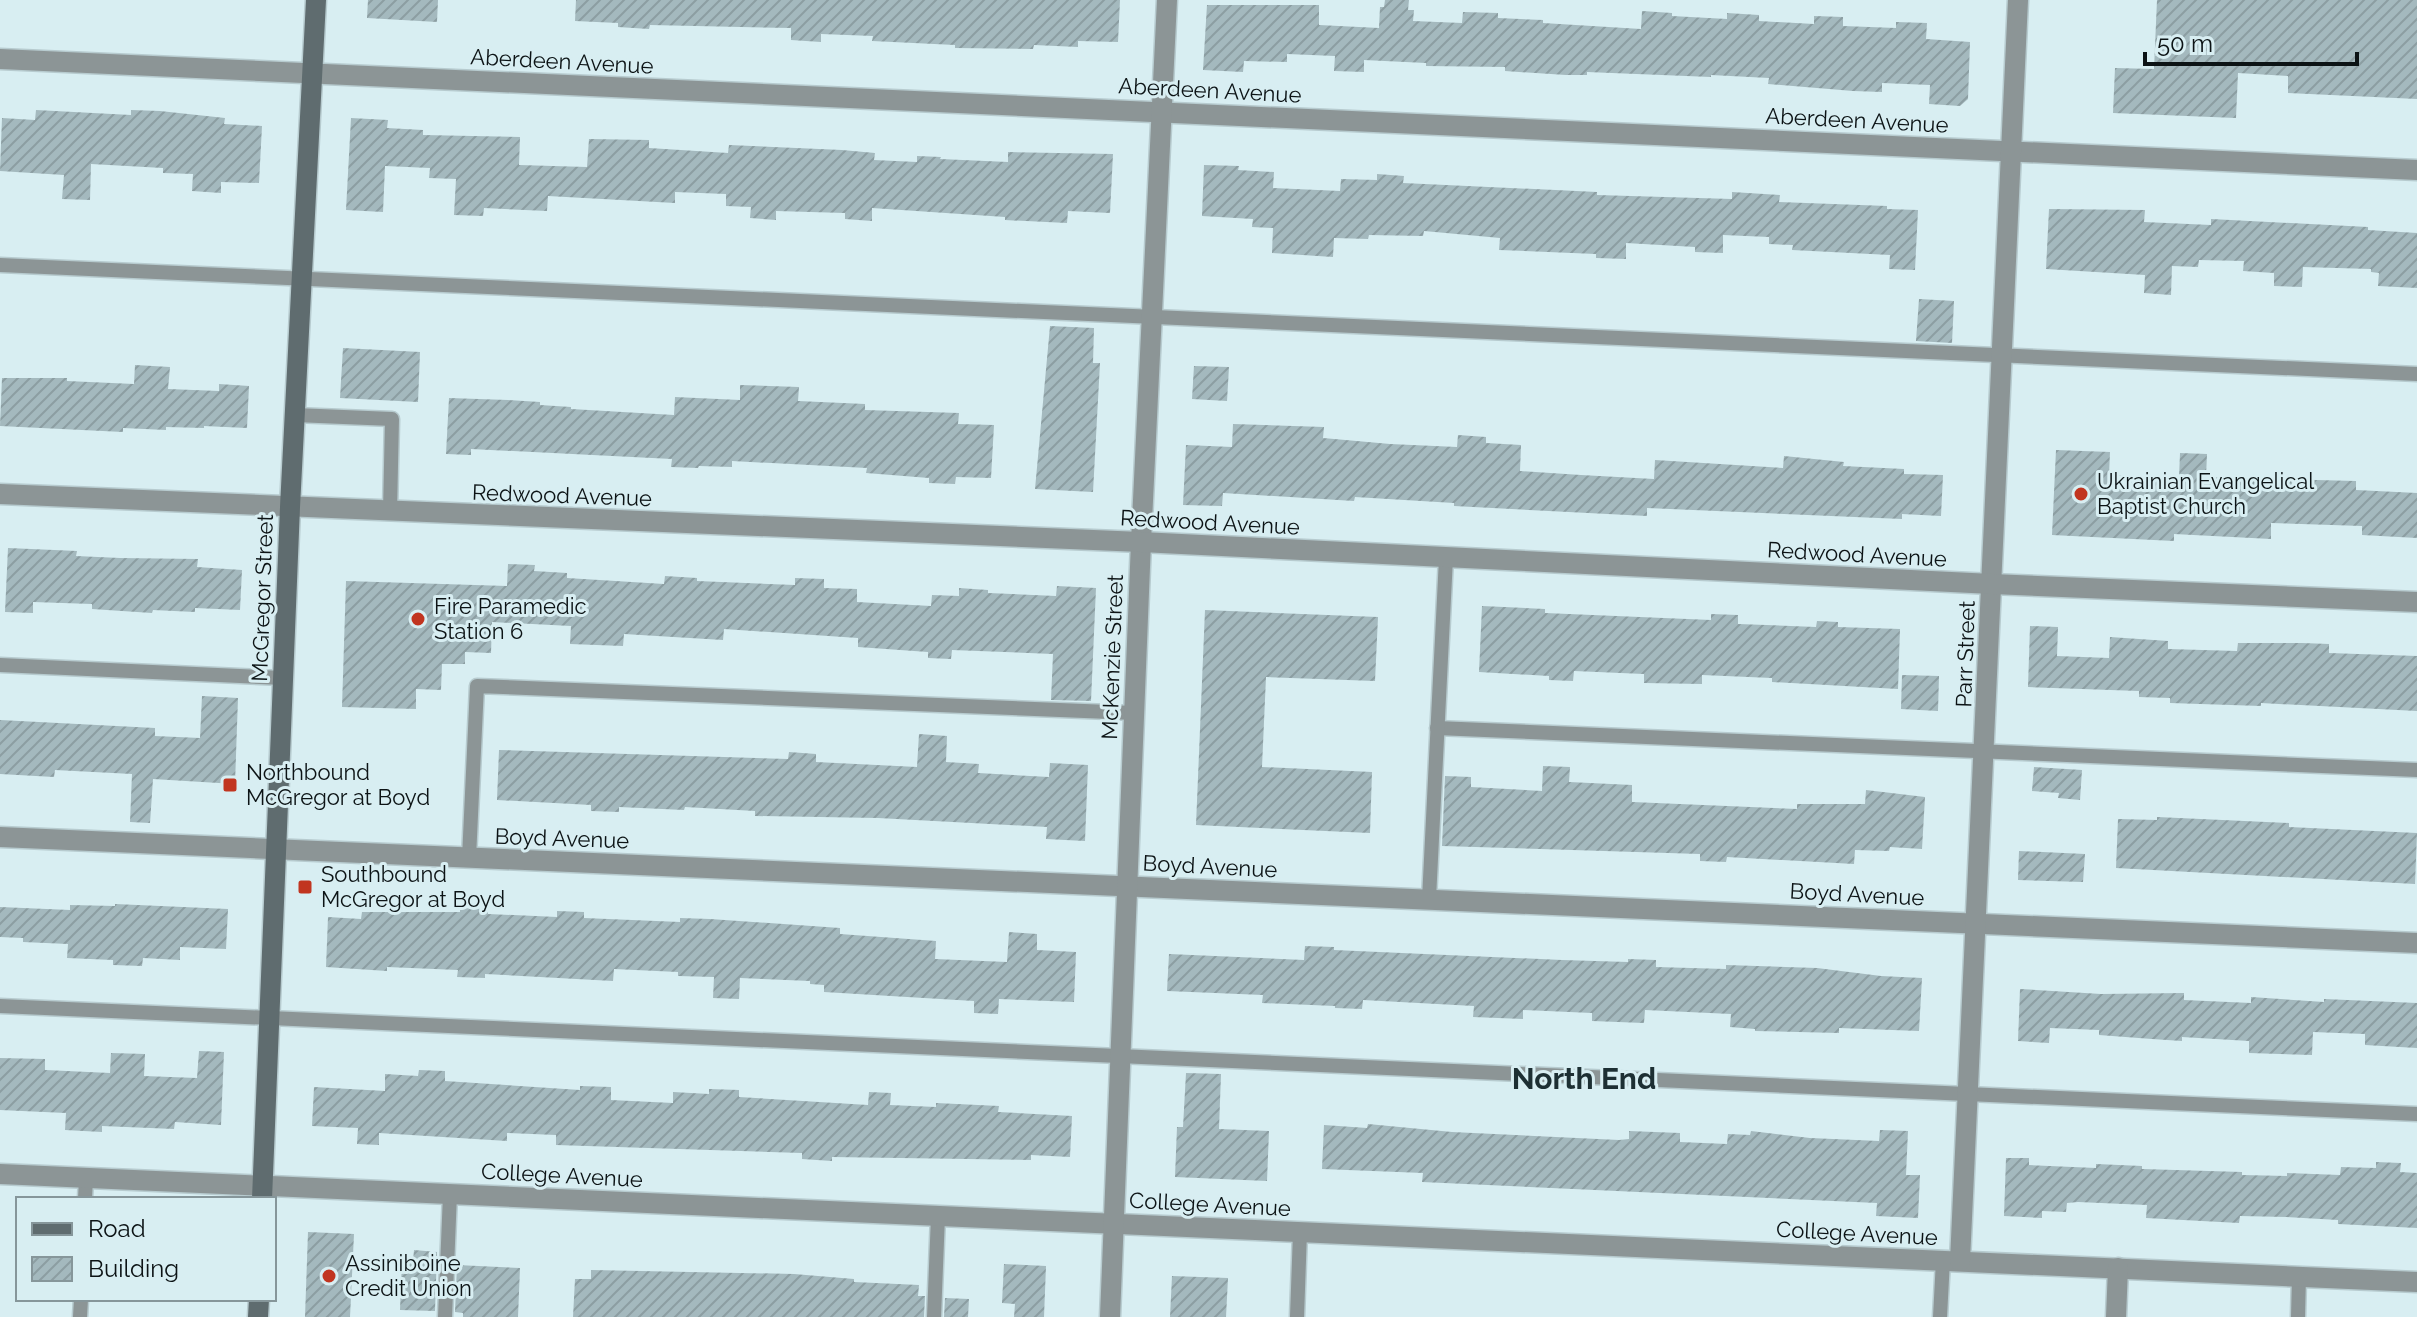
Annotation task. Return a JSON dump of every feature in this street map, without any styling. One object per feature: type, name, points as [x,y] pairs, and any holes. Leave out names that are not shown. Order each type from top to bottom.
[{"type":"main road","name":"McGregor Street","points":[[262,1192],[290,507],[316,0]]},
{"type":"street","name":"McKenzie Street","points":[[1110,1317],[1141,542],[1167,0]]},
{"type":"street","name":"Parr Street","points":[[1952,1261],[1968,1094],[1977,924],[2018,0]]},
{"type":"street","name":"Aberdeen Avenue","points":[[0,59],[2417,170]]},
{"type":"street","name":"Redwood Avenue","points":[[0,494],[1141,542],[2417,602]]},
{"type":"street","name":"Boyd Avenue","points":[[0,837],[2417,943]]},
{"type":"street","name":"College Avenue","points":[[0,1174],[85,1189],[450,1194],[2417,1282]]},
{"type":"street","points":[[2116,1317],[2118,1268]]},
{"type":"lane","points":[[0,265],[2417,374]]},
{"type":"lane","points":[[295,415],[392,419],[390,512]]},
{"type":"lane","points":[[1429,899],[1446,558]]},
{"type":"lane","points":[[0,665],[283,678]]},
{"type":"lane","points":[[469,858],[477,686],[1134,713]]},
{"type":"lane","points":[[1437,728],[2417,770]]},
{"type":"lane","points":[[0,1006],[2417,1114]]},
{"type":"lane","points":[[445,1317],[450,1194]]},
{"type":"lane","points":[[934,1317],[938,1216]]},
{"type":"lane","points":[[1297,1317],[1300,1232]]},
{"type":"lane","points":[[1940,1317],[1952,1261]]},
{"type":"lane","points":[[2298,1317],[2299,1276]]},
{"type":"building","points":[[368,0],[438,0],[437,22],[367,18]]},
{"type":"building","points":[[576,0],[1120,0],[1118,42],[1078,41],[1078,47],[1034,45],[1033,49],[955,48],[955,45],[872,41],[873,36],[821,34],[821,42],[791,40],[791,28],[618,27],[618,23],[575,21]]},
{"type":"building","points":[[1385,0],[1409,0],[1408,10],[1414,10],[1413,21],[1462,23],[1463,12],[1498,13],[1498,18],[1641,29],[1642,11],[1727,19],[1727,13],[1759,15],[1759,21],[1814,24],[1814,16],[1843,17],[1843,26],[1896,28],[1896,22],[1927,23],[1926,39],[1970,42],[1968,99],[1960,106],[1929,104],[1930,85],[1882,83],[1882,92],[1853,91],[1768,84],[1769,78],[1711,75],[1587,72],[1587,75],[1566,75],[1505,71],[1505,67],[1426,66],[1426,63],[1364,60],[1364,72],[1334,71],[1335,56],[1287,54],[1287,62],[1244,61],[1243,72],[1203,70],[1207,5],[1319,5],[1319,25],[1379,28],[1380,7],[1384,7]]},
{"type":"building","points":[[2157,0],[2417,0],[2417,99],[2288,93],[2288,76],[2238,73],[2236,118],[2113,113],[2115,68],[2154,69]]},
{"type":"building","points":[[36,110],[131,115],[131,110],[160,111],[225,118],[224,124],[262,126],[259,183],[221,182],[221,193],[192,191],[193,174],[163,173],[163,168],[91,164],[90,200],[62,199],[64,175],[0,171],[2,118],[35,120]]},
{"type":"building","points":[[351,118],[388,120],[387,128],[423,130],[423,135],[520,137],[519,165],[587,167],[589,139],[649,140],[649,148],[728,153],[729,145],[842,150],[875,153],[874,160],[917,162],[917,156],[1008,162],[1008,152],[1113,154],[1110,213],[1068,211],[1067,223],[872,208],[872,221],[845,219],[845,213],[776,211],[776,220],[750,218],[751,207],[726,206],[726,194],[675,192],[675,203],[548,196],[547,211],[484,208],[483,216],[454,215],[456,179],[429,178],[430,168],[385,166],[383,212],[346,210]]},
{"type":"building","points":[[1204,165],[1239,166],[1238,170],[1274,172],[1273,188],[1340,191],[1341,179],[1377,180],[1377,174],[1404,176],[1403,183],[1597,192],[1597,195],[1732,199],[1732,192],[1780,195],[1779,202],[1918,210],[1915,270],[1889,269],[1890,255],[1792,250],[1793,245],[1769,244],[1769,237],[1723,235],[1723,253],[1695,252],[1695,247],[1626,243],[1626,259],[1596,258],[1596,254],[1499,250],[1500,238],[1424,231],[1423,236],[1334,238],[1333,257],[1272,253],[1273,228],[1252,227],[1253,219],[1202,216]]},
{"type":"building","points":[[2049,209],[2145,210],[2144,222],[2211,225],[2211,219],[2368,227],[2368,230],[2417,233],[2417,288],[2378,286],[2379,273],[2371,272],[2371,269],[2303,267],[2302,287],[2274,286],[2274,273],[2243,271],[2244,261],[2199,260],[2198,267],[2172,266],[2171,295],[2144,293],[2145,275],[2046,269]]},
{"type":"building","points":[[1919,299],[1954,301],[1952,343],[1916,341]]},
{"type":"building","points":[[1050,326],[1094,328],[1093,363],[1100,363],[1093,492],[1035,489]]},
{"type":"building","points":[[343,348],[420,352],[418,402],[340,398]]},
{"type":"building","points":[[135,365],[170,367],[168,389],[219,391],[219,384],[249,386],[247,428],[123,428],[123,432],[0,426],[2,378],[67,378],[67,381],[134,384]]},
{"type":"building","points":[[1194,366],[1229,367],[1227,401],[1192,399]]},
{"type":"building","points":[[740,385],[799,387],[798,401],[865,404],[865,410],[959,413],[958,424],[994,425],[991,478],[956,477],[955,484],[929,483],[929,478],[866,473],[867,468],[732,461],[732,467],[671,467],[672,459],[471,449],[471,455],[446,454],[449,398],[540,402],[540,405],[571,409],[674,415],[675,397],[740,400]]},
{"type":"building","points":[[1233,424],[1324,427],[1323,438],[1390,444],[1457,447],[1458,435],[1486,437],[1486,443],[1521,445],[1520,471],[1654,479],[1655,460],[1783,468],[1784,456],[1844,462],[1843,466],[1904,469],[1904,474],[1943,475],[1941,516],[1902,514],[1902,519],[1647,508],[1647,516],[1454,506],[1454,503],[1355,497],[1354,501],[1223,493],[1222,506],[1183,505],[1186,445],[1232,447]]},
{"type":"building","points":[[2056,450],[2110,452],[2109,475],[2179,478],[2180,453],[2207,454],[2206,477],[2356,481],[2356,490],[2417,493],[2417,538],[2362,535],[2362,526],[2271,523],[2271,539],[2174,534],[2174,541],[2052,535]]},
{"type":"building","points":[[8,548],[77,551],[76,556],[198,559],[197,567],[242,570],[240,610],[195,608],[195,612],[153,610],[152,613],[92,609],[92,604],[33,602],[33,613],[5,612]]},
{"type":"building","points":[[508,564],[535,565],[534,571],[567,573],[567,578],[664,584],[665,576],[697,578],[697,581],[795,585],[795,578],[824,579],[824,588],[857,589],[857,602],[931,606],[932,595],[959,596],[959,588],[988,590],[988,593],[1056,596],[1057,586],[1096,588],[1091,701],[1051,700],[1053,654],[952,650],[951,659],[928,658],[928,652],[858,647],[858,638],[724,629],[723,640],[624,634],[623,646],[570,644],[571,626],[492,622],[491,653],[465,652],[465,664],[442,664],[441,690],[416,689],[416,709],[342,707],[346,581],[507,586]]},
{"type":"building","points":[[1482,606],[1545,609],[1545,613],[1711,620],[1711,614],[1738,615],[1738,624],[1816,627],[1817,621],[1838,622],[1838,627],[1900,629],[1898,689],[1702,675],[1702,684],[1644,683],[1644,674],[1574,671],[1573,681],[1549,680],[1549,676],[1479,672]]},
{"type":"building","points":[[1205,610],[1378,617],[1375,681],[1266,677],[1262,767],[1372,772],[1370,833],[1196,825]]},
{"type":"building","points":[[2030,626],[2058,627],[2057,656],[2109,658],[2110,637],[2168,641],[2168,649],[2237,651],[2238,643],[2302,643],[2329,644],[2329,653],[2417,656],[2417,711],[2261,703],[2261,706],[2170,703],[2170,698],[2139,697],[2139,691],[2028,687]]},
{"type":"building","points":[[1902,675],[1939,676],[1938,711],[1901,709]]},
{"type":"building","points":[[202,696],[238,698],[235,784],[153,779],[150,823],[130,822],[132,774],[55,770],[54,777],[0,774],[0,720],[155,728],[155,736],[200,738]]},
{"type":"building","points":[[919,734],[947,736],[946,762],[979,764],[978,773],[1049,777],[1050,763],[1088,765],[1085,841],[1046,839],[1047,827],[878,818],[755,816],[755,811],[685,807],[684,810],[619,807],[619,812],[591,811],[591,805],[497,800],[499,750],[788,759],[789,752],[816,754],[816,762],[917,767]]},
{"type":"building","points":[[1543,766],[1570,767],[1569,782],[1632,785],[1632,802],[1797,809],[1797,804],[1865,804],[1866,790],[1925,797],[1922,849],[1890,847],[1889,851],[1855,850],[1854,864],[1727,857],[1726,862],[1700,861],[1700,854],[1442,846],[1445,776],[1471,777],[1471,787],[1542,791]]},
{"type":"building","points":[[2034,767],[2082,770],[2080,800],[2058,798],[2059,793],[2032,791]]},
{"type":"building","points":[[2157,817],[2417,833],[2415,884],[2116,868],[2118,819],[2157,820]]},
{"type":"building","points":[[2019,851],[2085,854],[2083,882],[2018,880]]},
{"type":"building","points":[[70,905],[228,909],[226,949],[180,947],[180,960],[143,958],[142,966],[113,965],[113,960],[67,958],[68,944],[23,942],[23,938],[0,937],[0,907],[70,910]]},
{"type":"building","points":[[460,908],[488,909],[488,914],[557,917],[557,911],[584,912],[584,918],[680,922],[680,918],[710,919],[840,928],[840,934],[936,941],[935,959],[1007,962],[1009,932],[1037,934],[1037,950],[1076,952],[1074,1002],[999,999],[998,1014],[974,1013],[974,1001],[824,992],[824,985],[810,984],[810,981],[740,978],[739,999],[713,998],[714,977],[678,976],[678,972],[614,969],[613,981],[485,974],[485,978],[457,977],[458,970],[387,967],[387,971],[326,967],[328,917],[361,919],[362,912],[460,912]]},
{"type":"building","points":[[1305,946],[1334,947],[1334,950],[1562,960],[1656,960],[1656,967],[1726,969],[1726,965],[1817,968],[1922,978],[1919,1031],[1839,1028],[1839,1033],[1755,1031],[1730,1027],[1731,1014],[1645,1010],[1644,1023],[1592,1021],[1592,1013],[1523,1010],[1523,1019],[1473,1017],[1474,1006],[1363,1000],[1362,1009],[1335,1008],[1262,1003],[1263,995],[1167,991],[1169,954],[1304,960]]},
{"type":"building","points":[[2020,989],[2101,994],[2184,993],[2184,1000],[2251,1003],[2251,997],[2417,1003],[2417,1048],[2365,1045],[2365,1034],[2313,1032],[2312,1055],[2249,1053],[2249,1041],[2182,1037],[2182,1041],[2152,1039],[2099,1035],[2099,1030],[2050,1028],[2049,1043],[2018,1041]]},
{"type":"building","points":[[199,1051],[224,1052],[221,1125],[175,1122],[174,1129],[102,1126],[102,1132],[65,1130],[66,1113],[0,1110],[0,1058],[45,1059],[45,1070],[110,1073],[111,1053],[145,1054],[144,1076],[197,1078]]},
{"type":"building","points":[[419,1070],[445,1071],[445,1081],[580,1090],[580,1086],[611,1087],[611,1100],[673,1103],[673,1092],[709,1094],[709,1089],[739,1090],[739,1097],[868,1105],[869,1092],[891,1093],[890,1105],[936,1107],[936,1103],[999,1106],[998,1112],[1072,1116],[1070,1157],[1031,1155],[1031,1160],[832,1157],[832,1161],[802,1159],[802,1153],[556,1145],[556,1135],[507,1133],[507,1141],[379,1133],[379,1145],[357,1144],[358,1128],[312,1126],[314,1087],[385,1091],[385,1074],[418,1076]]},
{"type":"building","points":[[1186,1073],[1221,1074],[1219,1129],[1269,1131],[1267,1181],[1175,1177],[1177,1127],[1183,1127]]},
{"type":"building","points":[[1368,1124],[1452,1132],[1619,1140],[1629,1139],[1629,1131],[1680,1133],[1680,1142],[1727,1144],[1728,1134],[1750,1135],[1751,1131],[1879,1141],[1880,1130],[1908,1131],[1906,1175],[1920,1175],[1918,1218],[1876,1216],[1877,1203],[1422,1182],[1423,1173],[1322,1169],[1324,1125],[1367,1128]]},
{"type":"building","points":[[2006,1158],[2029,1158],[2029,1165],[2096,1168],[2096,1164],[2287,1176],[2287,1173],[2340,1175],[2341,1167],[2376,1168],[2376,1162],[2401,1163],[2400,1172],[2417,1173],[2417,1228],[2338,1224],[2338,1220],[2286,1217],[2240,1216],[2239,1223],[2146,1218],[2147,1205],[2078,1202],[2067,1203],[2066,1212],[2042,1211],[2042,1218],[2004,1216]]},
{"type":"building","name":"Assiniboine Credit Union","points":[[308,1232],[354,1234],[350,1317],[305,1317]]},
{"type":"building","points":[[414,1250],[437,1252],[435,1311],[400,1310],[402,1261],[413,1261]]},
{"type":"building","points":[[1004,1264],[1046,1266],[1044,1317],[1014,1317],[1015,1304],[1002,1303]]},
{"type":"building","points":[[457,1265],[520,1268],[518,1317],[463,1317],[463,1313],[455,1312]]},
{"type":"building","points":[[591,1270],[794,1274],[854,1279],[854,1282],[919,1285],[918,1296],[925,1296],[924,1317],[573,1317],[575,1279],[591,1279]]},
{"type":"building","points":[[1172,1276],[1228,1278],[1226,1317],[1170,1317]]},
{"type":"building","points":[[945,1298],[969,1299],[968,1317],[944,1317]]},
{"type":"place","name":"Ukrainian Evangelical Baptist Church","points":[[2081,494]]},
{"type":"place","name":"Fire Paramedic Station 6","points":[[418,619]]},
{"type":"place","name":"Northbound McGregor at Boyd","points":[[230,785]]},
{"type":"place","name":"Southbound McGregor at Boyd","points":[[305,887]]},
{"type":"place","name":"Assiniboine Credit Union","points":[[329,1276]]},
{"type":"district","name":"North End","points":[[1584,1078]]}]
